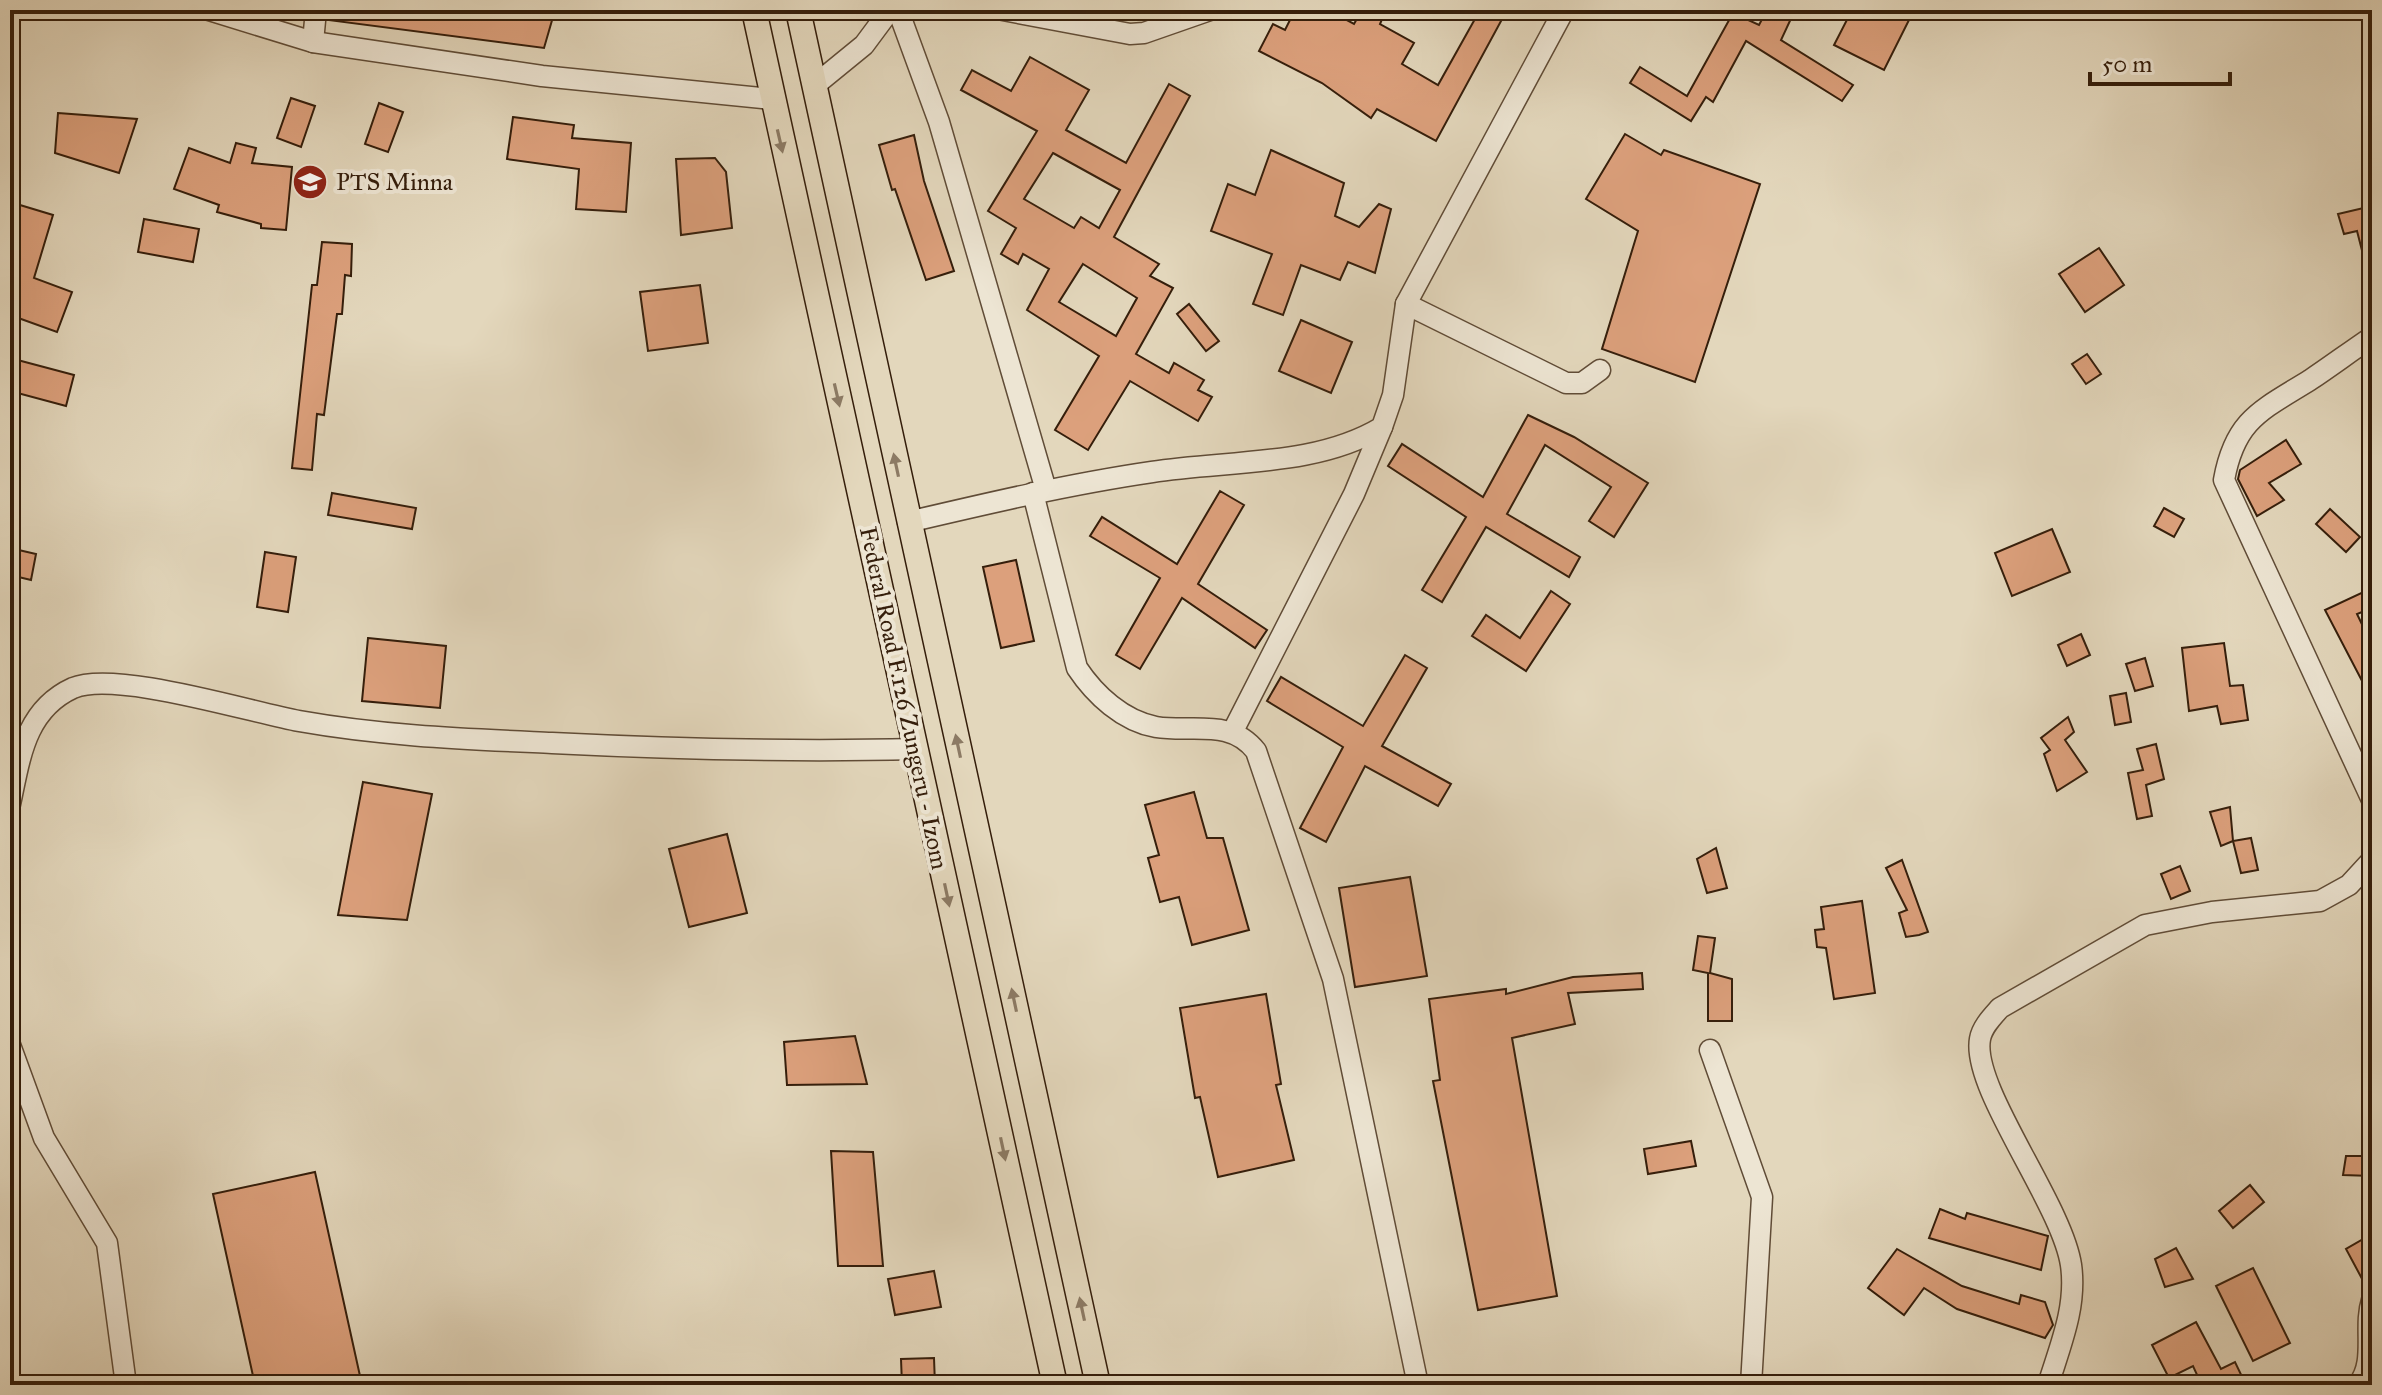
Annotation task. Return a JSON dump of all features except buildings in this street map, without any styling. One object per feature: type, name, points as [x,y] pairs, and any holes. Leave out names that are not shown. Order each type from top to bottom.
[{"type":"main road","name":"Federal Road F.126 Zungeru - Izom","points":[[754,10],[771,99],[1055,1385]]},
{"type":"main road","name":"Federal Road F.126 Zungeru - Izom","points":[[798,10],[1098,1385]]},
{"type":"main road","points":[[984,1061],[1025,1050]]},
{"type":"street","points":[[209,10],[313,42],[542,76],[771,99]]},
{"type":"street","points":[[313,42],[316,10]]},
{"type":"street","points":[[1003,10],[1130,34],[1144,33],[1210,10]]},
{"type":"street","points":[[1233,731],[1354,494],[1382,427],[1393,395],[1406,304],[1564,10]]},
{"type":"street","points":[[815,85],[901,13],[939,122],[1039,492],[1077,668],[1090,687],[1112,707],[1155,727],[1233,731],[1246,739],[1256,751],[1333,979],[1418,1385]]},
{"type":"street","points":[[1406,304],[1566,383],[1582,383],[1600,370]]},
{"type":"street","points":[[2372,337],[2309,381],[2266,404],[2241,429],[2229,453],[2224,480],[2372,800]]},
{"type":"street","points":[[908,522],[1039,492],[1154,471],[1336,450],[1382,427]]},
{"type":"street","points":[[10,804],[23,740],[41,709],[75,687],[112,684],[300,721],[420,738],[793,752],[915,749]]},
{"type":"street","points":[[2048,1385],[2071,1313],[2071,1267],[2064,1235],[1985,1076],[1980,1039],[1989,1020],[2000,1008],[2145,925],[2212,912],[2320,901],[2349,885],[2372,860]]},
{"type":"street","points":[[10,1045],[44,1138],[107,1243],[126,1385]]},
{"type":"street","points":[[1710,1050],[1762,1197],[1751,1385]]},
{"type":"street","points":[[2358,1385],[2366,1375],[2369,1358],[2367,1315],[2372,1300]]},
{"type":"place","name":"PTS Minna","points":[[310,182]]}]
